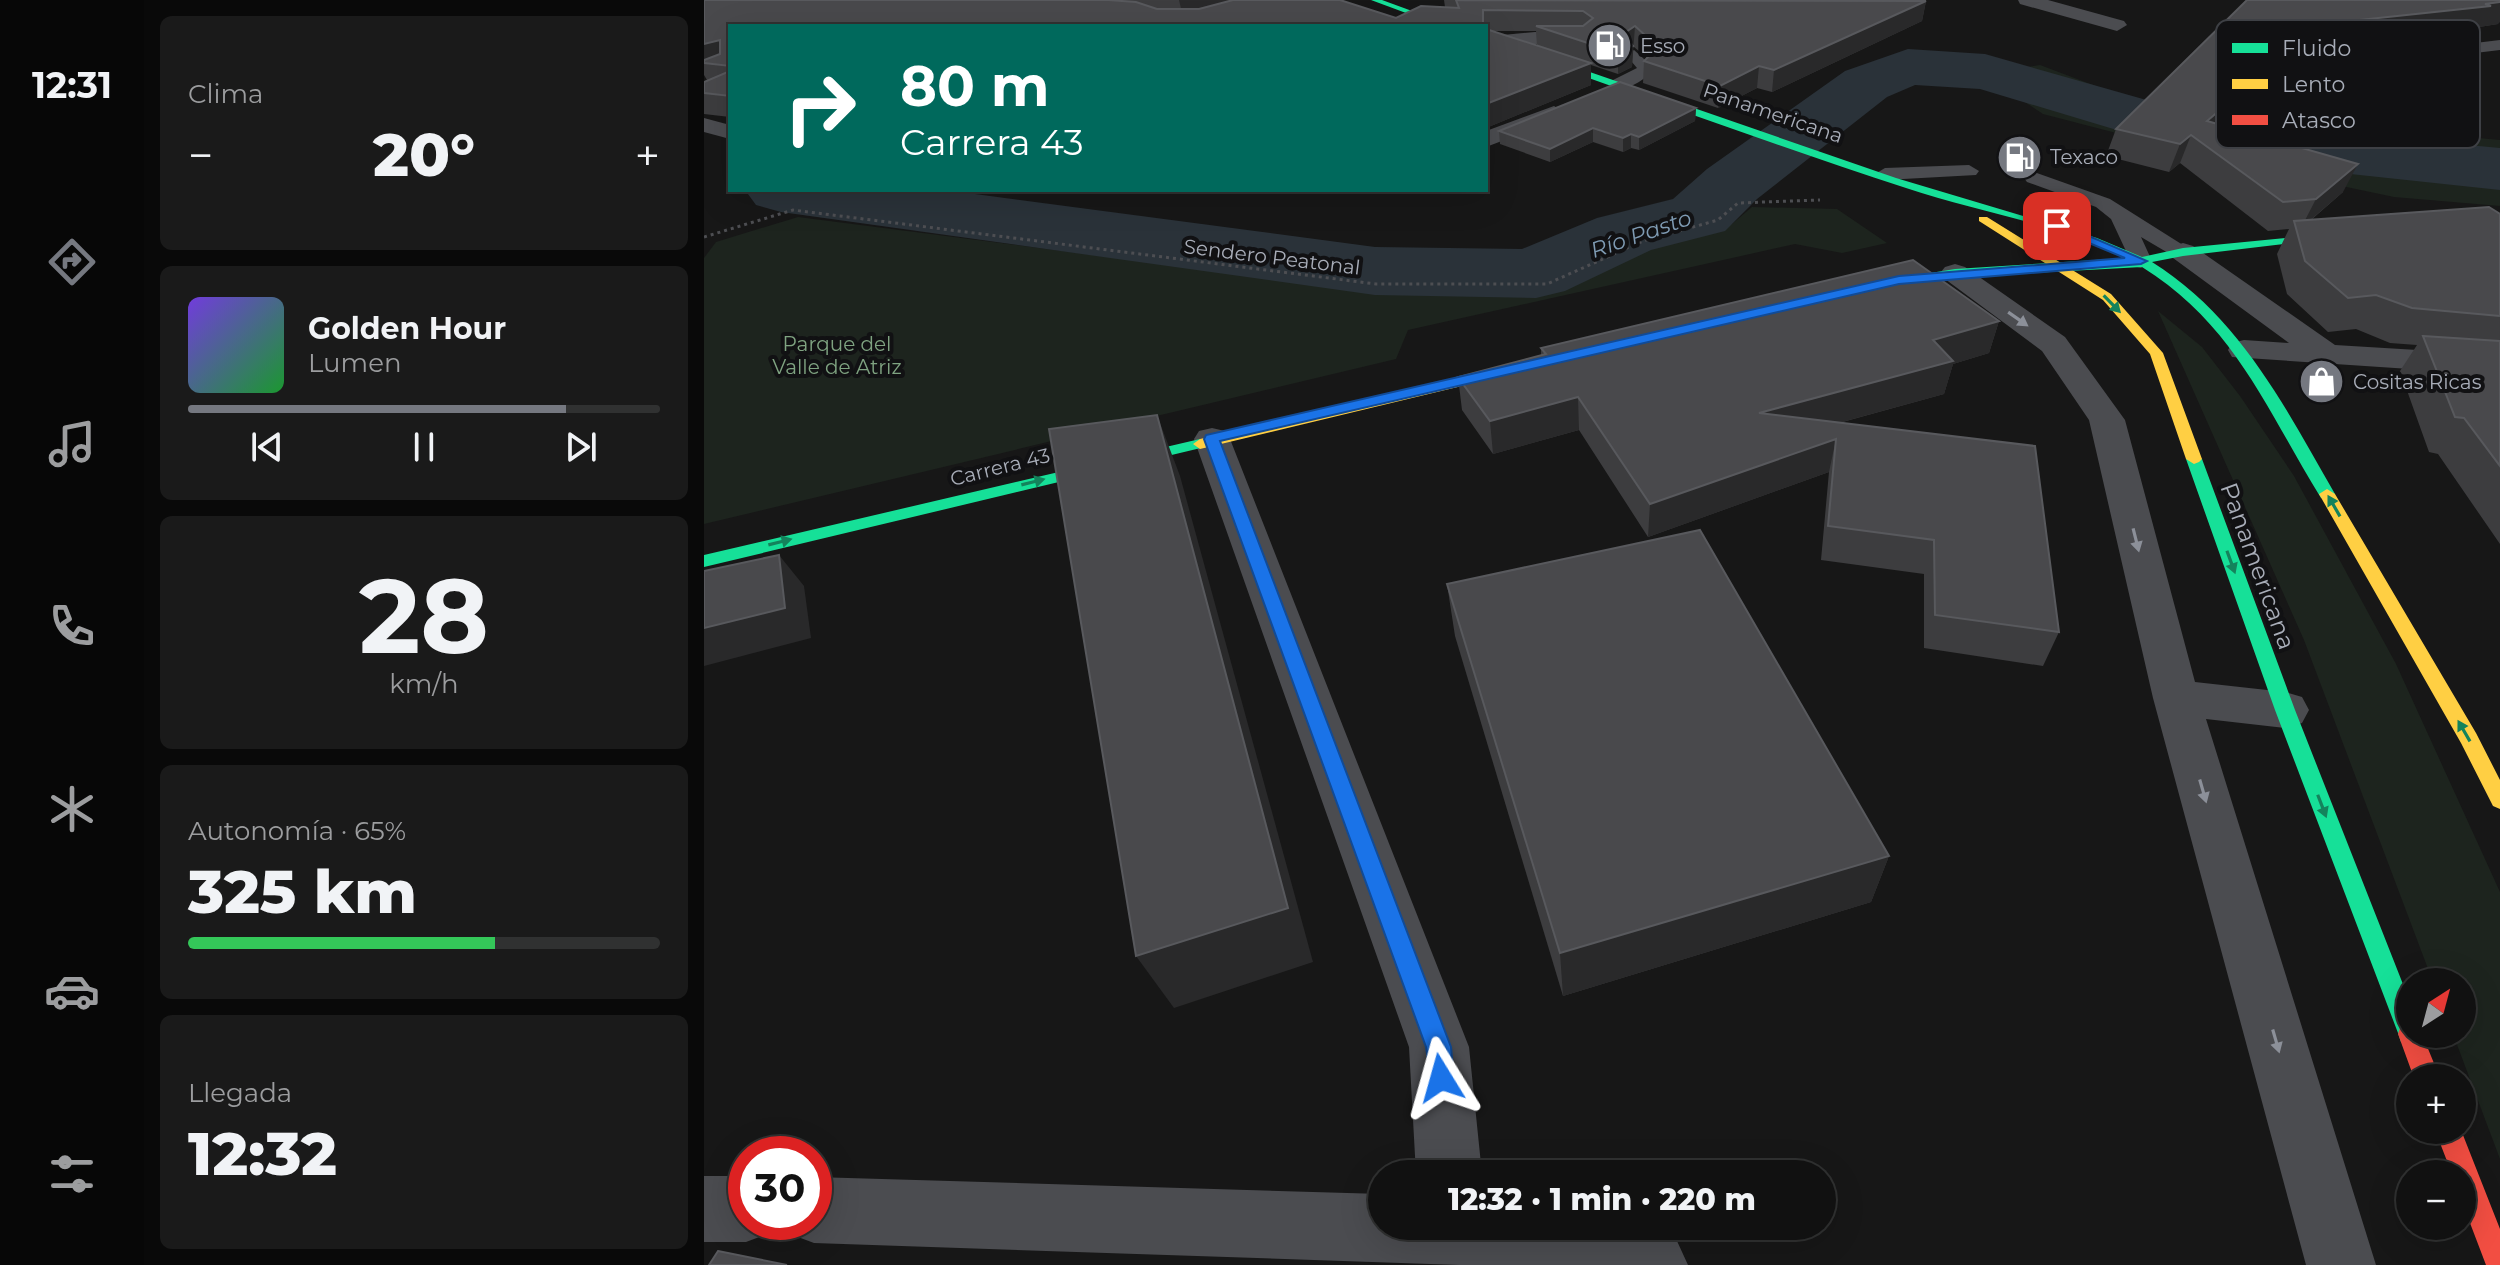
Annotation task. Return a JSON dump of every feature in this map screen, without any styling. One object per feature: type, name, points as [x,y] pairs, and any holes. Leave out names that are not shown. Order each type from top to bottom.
[{"type":"main road","points":[[1375,0],[1443,24]]},
{"type":"main road","name":"Panamericana","points":[[1489,40],[1954,200],[2057,226],[2141,261],[2174,282],[2244,350],[2461,725],[2500,800]]},
{"type":"main road","name":"Panamericana","points":[[1954,200],[2107,297],[2156,353],[2285,710],[2396,998]]},
{"type":"main road","points":[[1854,291],[1955,273],[2141,261],[2183,252],[2354,232]]},
{"type":"main road","name":"Carrera 43","points":[[704,561],[1533,365]]},
{"type":"main road","points":[[2453,1144],[2500,1265]]},
{"type":"street","points":[[2027,0],[2117,25]]},
{"type":"street","points":[[1488,139],[1619,84]]},
{"type":"street","points":[[704,125],[728,131]]},
{"type":"street","points":[[2183,252],[2328,356]]},
{"type":"street","points":[[1955,273],[2054,344],[2107,420],[2176,698],[2341,1265]]},
{"type":"street","points":[[2244,350],[2500,365]]},
{"type":"street","points":[[1212,439],[1439,1047],[1447,1160]]},
{"type":"street","points":[[2176,698],[2285,710]]},
{"type":"street","points":[[704,1209],[728,1209]]},
{"type":"street","points":[[832,1210],[1368,1222]]},
{"type":"street","points":[[1530,1240],[1653,1265]]},
{"type":"lane","points":[[1489,40],[1535,37],[1582,39]]},
{"type":"lane","points":[[2480,47],[2500,45]]},
{"type":"lane","points":[[1619,84],[1640,75],[1646,68],[1634,55]]},
{"type":"lane","points":[[1876,171],[1969,171]]},
{"type":"lane","points":[[2034,178],[2103,203],[2183,252]]},
{"type":"lane","points":[[2120,216],[2141,261]]},
{"type":"path","name":"Sendero Peatonal","points":[[704,237],[793,210],[1376,284],[1547,284],[1643,241],[1718,220],[1738,203],[1825,200]]},
{"type":"green space","points":[[2040,65],[2170,114],[2216,123],[2216,148],[2480,148],[2480,138],[2500,140],[2500,206],[2394,197],[2224,161],[2043,114],[2002,87],[2013,69]]},
{"type":"green space","name":"Parque del Valle de Atriz","points":[[1752,207],[1837,209],[1887,243],[1842,253],[1795,244],[1408,330],[1396,359],[704,524],[704,258],[716,242],[798,217],[1372,291],[1549,291],[1655,243],[1732,224]]},
{"type":"green space","points":[[2158,311],[2202,347],[2240,396],[2294,476],[2396,664],[2500,892],[2500,1159],[2476,1095],[2476,1064],[2464,1064],[2458,1048],[2476,1048],[2476,968],[2428,968],[2304,640]]},
{"type":"building","points":[[704,0],[1108,0],[1136,2],[1157,9],[1199,9],[1233,0],[1340,0],[1396,18],[1421,6],[1459,8],[1456,0],[1926,1],[1774,70],[1759,66],[1720,86],[1644,61],[1658,47],[1635,26],[1623,34],[1633,46],[1618,53],[1536,26],[1583,26],[1593,18],[1583,11],[1483,10],[1483,24],[728,24],[728,66],[704,63],[704,60],[720,54],[720,40],[704,44]]},
{"type":"building","points":[[2247,0],[2500,0],[2485,4],[2491,6],[2360,20],[2227,20]]},
{"type":"building","points":[[1488,30],[1591,63],[1488,103]]},
{"type":"building","points":[[2216,31],[2216,113],[2207,121],[2216,124],[2216,148],[2302,148],[2358,164],[2316,199],[2283,202],[2191,135],[2180,144],[2116,129]]},
{"type":"building","points":[[728,72],[728,96],[704,93],[704,82]]},
{"type":"building","points":[[1620,82],[1696,108],[1639,137],[1631,134],[1623,138],[1593,128],[1550,149],[1499,131]]},
{"type":"building","points":[[2489,207],[2500,214],[2500,316],[2412,308],[2376,295],[2348,298],[2305,261],[2294,221]]},
{"type":"building","points":[[1913,260],[1999,321],[1933,340],[1953,361],[1759,413],[2035,446],[2059,632],[1935,615],[1934,540],[1828,526],[1836,439],[1650,504],[1578,397],[1490,421],[1458,377],[1546,354],[1541,348]]},
{"type":"building","points":[[2423,336],[2500,341],[2500,466],[2464,418],[2455,417]]},
{"type":"building","points":[[1157,415],[1288,908],[1136,956],[1049,429]]},
{"type":"building","points":[[1700,530],[1889,856],[1560,953],[1447,584]]},
{"type":"building","points":[[779,555],[785,608],[704,628],[704,571]]},
{"type":"building","points":[[718,1251],[787,1265],[709,1265]]},
{"type":"waterway","name":"Río Pasto","points":[[796,192],[1375,271],[1536,274],[1578,252],[1624,234],[1699,215],[1732,184],[1866,84],[1908,67],[1985,72],[2150,121],[2216,132]]},
{"type":"waterway","name":"Río Pasto","points":[[2311,148],[2500,169]]},
{"type":"traffic: fast","points":[[1375,0],[1443,24]]},
{"type":"traffic: fast","points":[[1488,40],[1893,180],[2093,240],[2147,264],[2198,301],[2242,351],[2327,494]]},
{"type":"traffic: fast","points":[[1875,286],[1955,273],[2141,261],[2183,252],[2342,234]]},
{"type":"traffic: fast","points":[[704,561],[1200,444]]},
{"type":"traffic: fast","points":[[2194,459],[2285,710],[2396,997]]},
{"type":"traffic: slow","points":[[1983,219],[2107,297],[2156,353],[2194,459]]},
{"type":"traffic: slow","points":[[1200,444],[1515,369]]},
{"type":"traffic: slow","points":[[2327,494],[2469,739],[2500,800]]},
{"type":"traffic: jam","points":[[2415,1048],[2422,1064]]},
{"type":"traffic: jam","points":[[2453,1144],[2500,1265]]},
{"type":"place","name":"Esso","points":[[1609,46]]},
{"type":"place","name":"Texaco","points":[[2019,157]]},
{"type":"place","name":"Cositas Ricas","points":[[2322,382]]},
{"type":"route","points":[[1441,1078],[1439,1047],[1212,439],[1899,280],[1955,273],[2141,261],[2057,226]]}]
